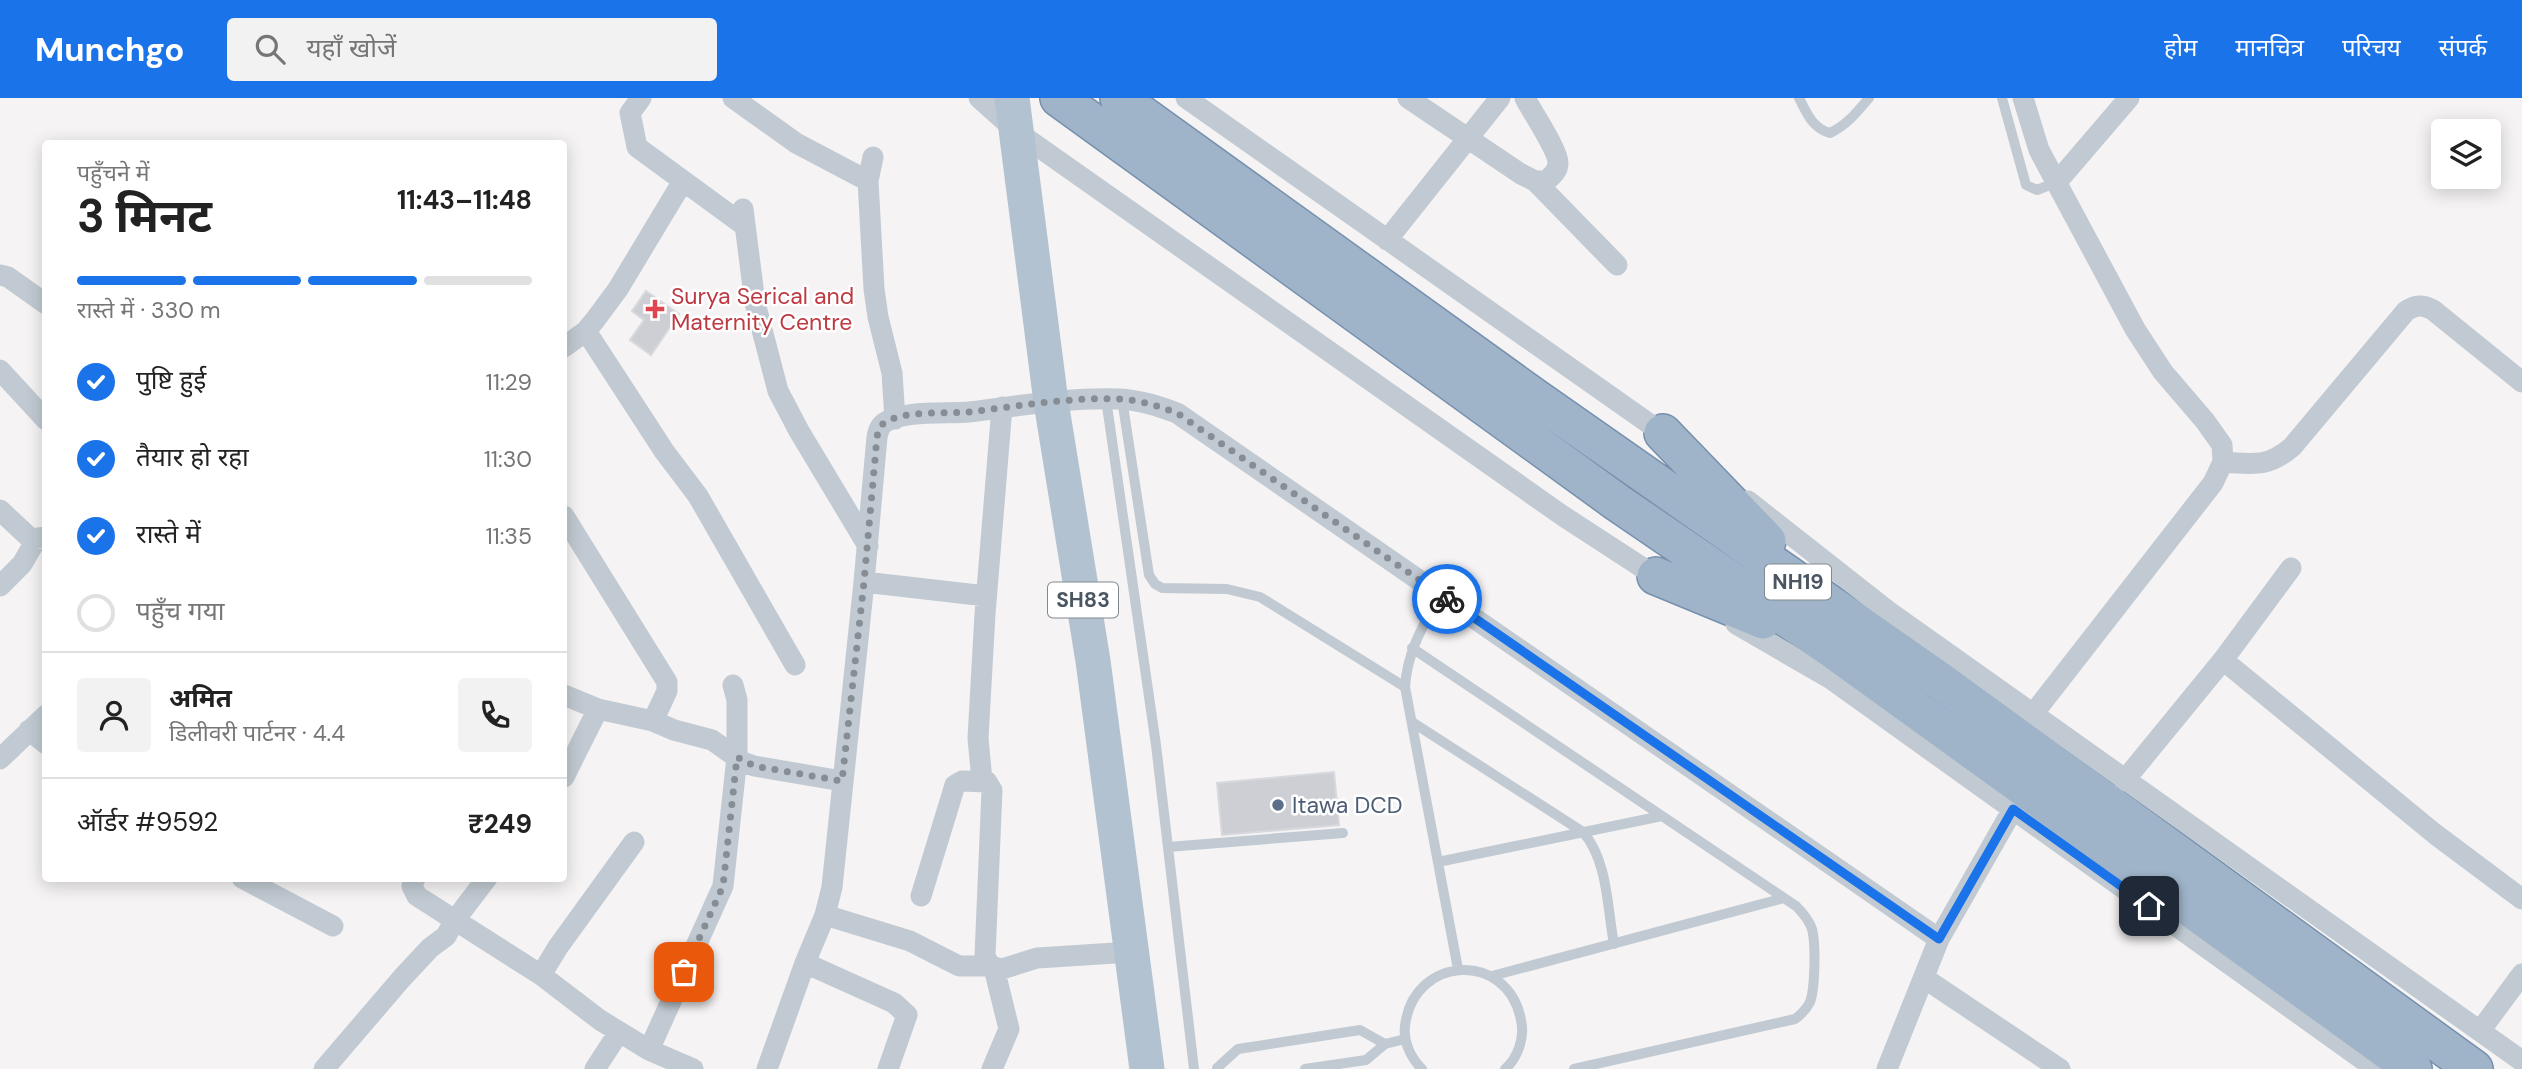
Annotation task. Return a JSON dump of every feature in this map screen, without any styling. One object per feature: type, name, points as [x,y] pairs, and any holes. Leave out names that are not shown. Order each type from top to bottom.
[{"type":"highway","name":"NH19","points":[[1059,98],[1618,503],[1832,649],[2413,1069]]},
{"type":"highway","name":"NH19","points":[[1119,98],[1534,397],[1949,687],[2474,1069]]},
{"type":"highway","points":[[1663,433],[1825,601]]},
{"type":"highway","points":[[1656,576],[1832,649]]},
{"type":"main road","name":"SH83","points":[[1014,114],[1051,402],[1093,661],[1147,1069]]},
{"type":"street","points":[[641,98],[630,113],[637,147],[684,181],[744,217],[755,303],[778,391],[868,546]]},
{"type":"street","points":[[733,98],[796,143],[868,181]]},
{"type":"street","points":[[979,98],[1014,114],[1563,516],[1656,576],[1831,679],[2376,1069]]},
{"type":"street","points":[[1186,98],[1208,104],[1387,240],[1663,433],[1888,611],[2522,1061]]},
{"type":"street","points":[[1408,98],[1468,140],[1535,181],[1617,265]]},
{"type":"street","points":[[1387,240],[1500,98]]},
{"type":"street","points":[[1525,98],[1556,154],[1558,166],[1554,175],[1546,181],[1535,181]]},
{"type":"street","points":[[2023,98],[2048,186],[2163,372],[2222,445],[2223,462],[2213,483],[2033,714]]},
{"type":"street","points":[[2048,186],[2129,98]]},
{"type":"street","points":[[873,157],[868,181],[874,289],[892,373],[895,419]]},
{"type":"street","points":[[567,345],[586,331],[618,289],[684,181]]},
{"type":"street","points":[[0,275],[8,277],[42,301]]},
{"type":"street","points":[[2223,462],[2258,464],[2280,458],[2406,311],[2416,305],[2432,310],[2522,382]]},
{"type":"street","points":[[586,331],[664,451],[698,496],[795,666]]},
{"type":"street","points":[[0,370],[42,416]]},
{"type":"street","points":[[767,1069],[825,915],[832,887],[877,437],[881,426],[895,419],[926,413],[1114,399],[1150,404],[1177,413],[1939,939]]},
{"type":"street","points":[[982,781],[978,737],[986,596],[1002,407]]},
{"type":"street","points":[[0,510],[25,536],[41,538],[22,565],[0,586]]},
{"type":"street","points":[[567,521],[667,682],[667,691],[653,721]]},
{"type":"street","points":[[2124,781],[2222,660],[2291,568]]},
{"type":"street","points":[[864,582],[986,596]]},
{"type":"street","points":[[2222,660],[2435,834],[2522,899]]},
{"type":"street","points":[[649,1050],[723,886],[737,757],[737,700],[733,685]]},
{"type":"street","points":[[567,696],[598,709],[653,721],[674,730],[712,740],[754,766],[842,781]]},
{"type":"street","points":[[567,771],[598,709]]},
{"type":"street","points":[[0,758],[42,719]]},
{"type":"street","points":[[29,730],[42,741]]},
{"type":"street","points":[[921,896],[952,789],[957,782],[982,781],[990,785],[992,790],[985,956],[992,967],[1009,1029],[992,1069]]},
{"type":"street","points":[[1887,1069],[1939,939],[2013,809]]},
{"type":"street","points":[[541,975],[558,947],[634,842]]},
{"type":"street","points":[[250,882],[333,926]]},
{"type":"street","points":[[414,882],[412,886],[417,896],[541,975],[600,1020],[649,1050],[692,1069]]},
{"type":"street","points":[[324,1069],[402,978],[430,948],[446,936],[484,882]]},
{"type":"street","points":[[825,915],[910,941],[959,966],[1012,968],[1037,958],[1131,952]]},
{"type":"street","points":[[805,964],[894,1003],[907,1015],[888,1069]]},
{"type":"street","points":[[2480,1031],[2522,974]]},
{"type":"street","points":[[1924,978],[2060,1069]]},
{"type":"street","points":[[594,1069],[619,1032]]},
{"type":"lane","points":[[1799,98],[1813,123],[1821,131],[1830,133],[1840,128],[1869,98]]},
{"type":"lane","points":[[2003,98],[2026,185],[2048,186]]},
{"type":"lane","points":[[1114,399],[1149,575],[1155,584],[1171,590],[1227,589],[1259,597],[1405,687]]},
{"type":"lane","points":[[1114,399],[1194,1069]]},
{"type":"lane","points":[[1440,594],[1412,648],[1406,668],[1405,687],[1458,969]]},
{"type":"lane","points":[[1412,648],[1784,898],[1805,916],[1812,930],[1814,948],[1811,999],[1805,1011],[1795,1019],[1574,1069]]},
{"type":"lane","points":[[1412,722],[1583,832],[1593,844],[1599,859],[1614,944]]},
{"type":"lane","points":[[1438,862],[1662,816]]},
{"type":"lane","points":[[1168,847],[1343,833]]},
{"type":"lane","points":[[1492,976],[1784,898]]},
{"type":"lane","points":[[1423,1069],[1405,1039],[1407,1012],[1426,983],[1441,974],[1458,969],[1492,976],[1508,989],[1519,1007],[1523,1027],[1520,1047],[1511,1068]]},
{"type":"lane","points":[[1208,1069],[1218,1069],[1238,1049],[1360,1030],[1385,1044]]},
{"type":"lane","points":[[1305,1069],[1366,1060],[1385,1044],[1405,1039]]},
{"type":"building","points":[[646,291],[679,314],[651,355],[630,340],[644,320],[632,311]]},
{"type":"building","name":"Itawa DCD","points":[[1334,772],[1339,825],[1222,835],[1217,783]]},
{"type":"way so far","points":[[684,972],[723,886],[737,757],[743,762],[773,771],[842,781],[877,437],[885,422],[926,413],[967,412],[1051,402],[1122,399],[1150,404],[1177,413],[1447,599]]},
{"type":"place","name":"Surya Serical and Maternity Centre","points":[[655,309]]},
{"type":"place","name":"Itawa DCD","points":[[1278,805]]},
{"type":"route","points":[[1447,599],[1939,939],[2013,809],[2149,906]]}]
